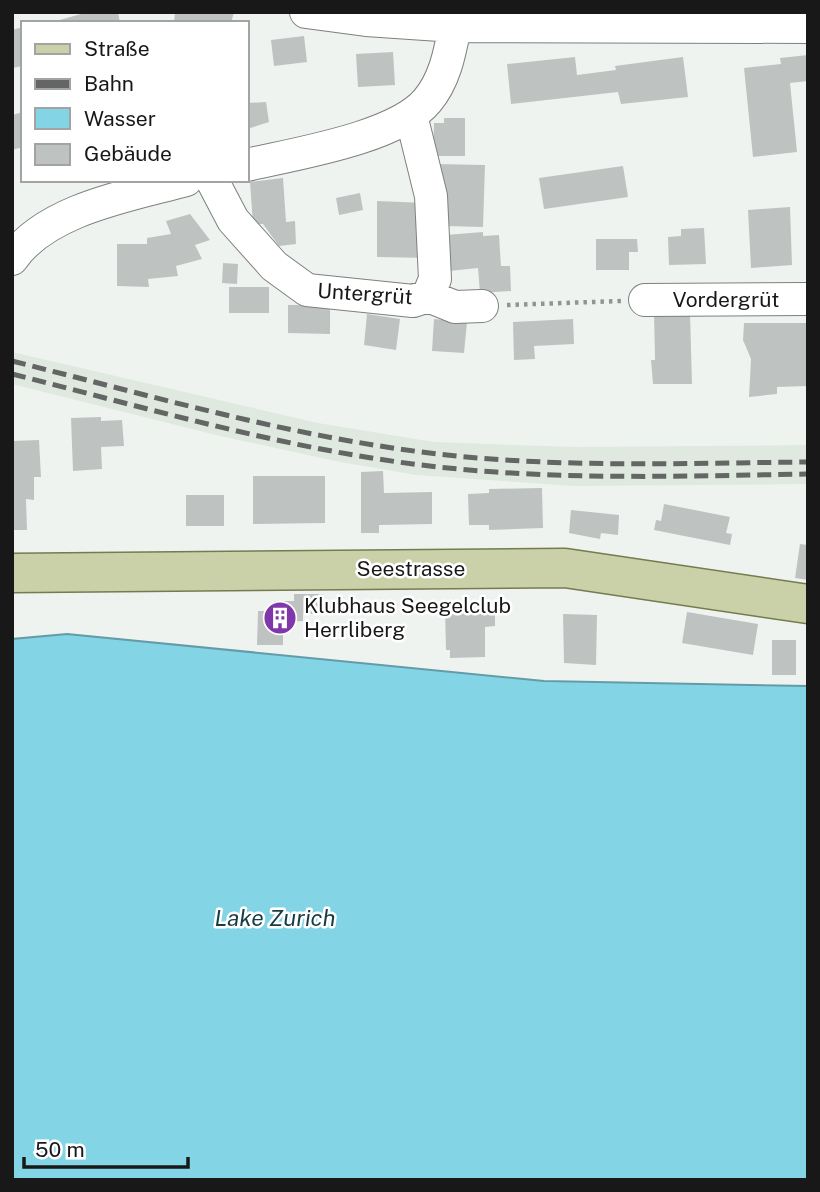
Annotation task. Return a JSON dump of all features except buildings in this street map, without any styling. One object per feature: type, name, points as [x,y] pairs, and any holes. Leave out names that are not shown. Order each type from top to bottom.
[{"type":"main road","name":"Seestrasse","points":[[12,573],[565,568],[808,604]]},
{"type":"street","points":[[306,12],[366,20],[455,26],[808,27]]},
{"type":"street","points":[[248,165],[370,135],[411,115],[427,102],[435,89],[449,56],[455,26]]},
{"type":"street","name":"Untergrüt","points":[[213,182],[233,220],[274,266],[307,290],[413,301],[428,296],[435,279],[430,196],[411,115]]},
{"type":"street","points":[[12,258],[44,229],[79,211],[179,182]]},
{"type":"street","points":[[428,296],[456,307],[482,306]]},
{"type":"street","name":"Vordergrüt","points":[[645,300],[808,299]]},
{"type":"path","points":[[482,306],[645,300]]},
{"type":"shaded area","points":[[12,352],[318,423],[434,442],[574,447],[808,445],[808,484],[574,486],[416,475],[340,462],[216,435],[12,384]]},
{"type":"water","name":"Lake Zurich","points":[[67,634],[544,681],[808,686],[808,1180],[12,1180],[12,639]]},
{"type":"railway","points":[[12,361],[282,428],[447,455],[582,463],[808,462]]},
{"type":"railway","points":[[12,374],[289,443],[401,462],[545,475],[808,474]]},
{"type":"place","name":"Klubhaus Seegelclub Herrliberg","points":[[280,618]]}]
